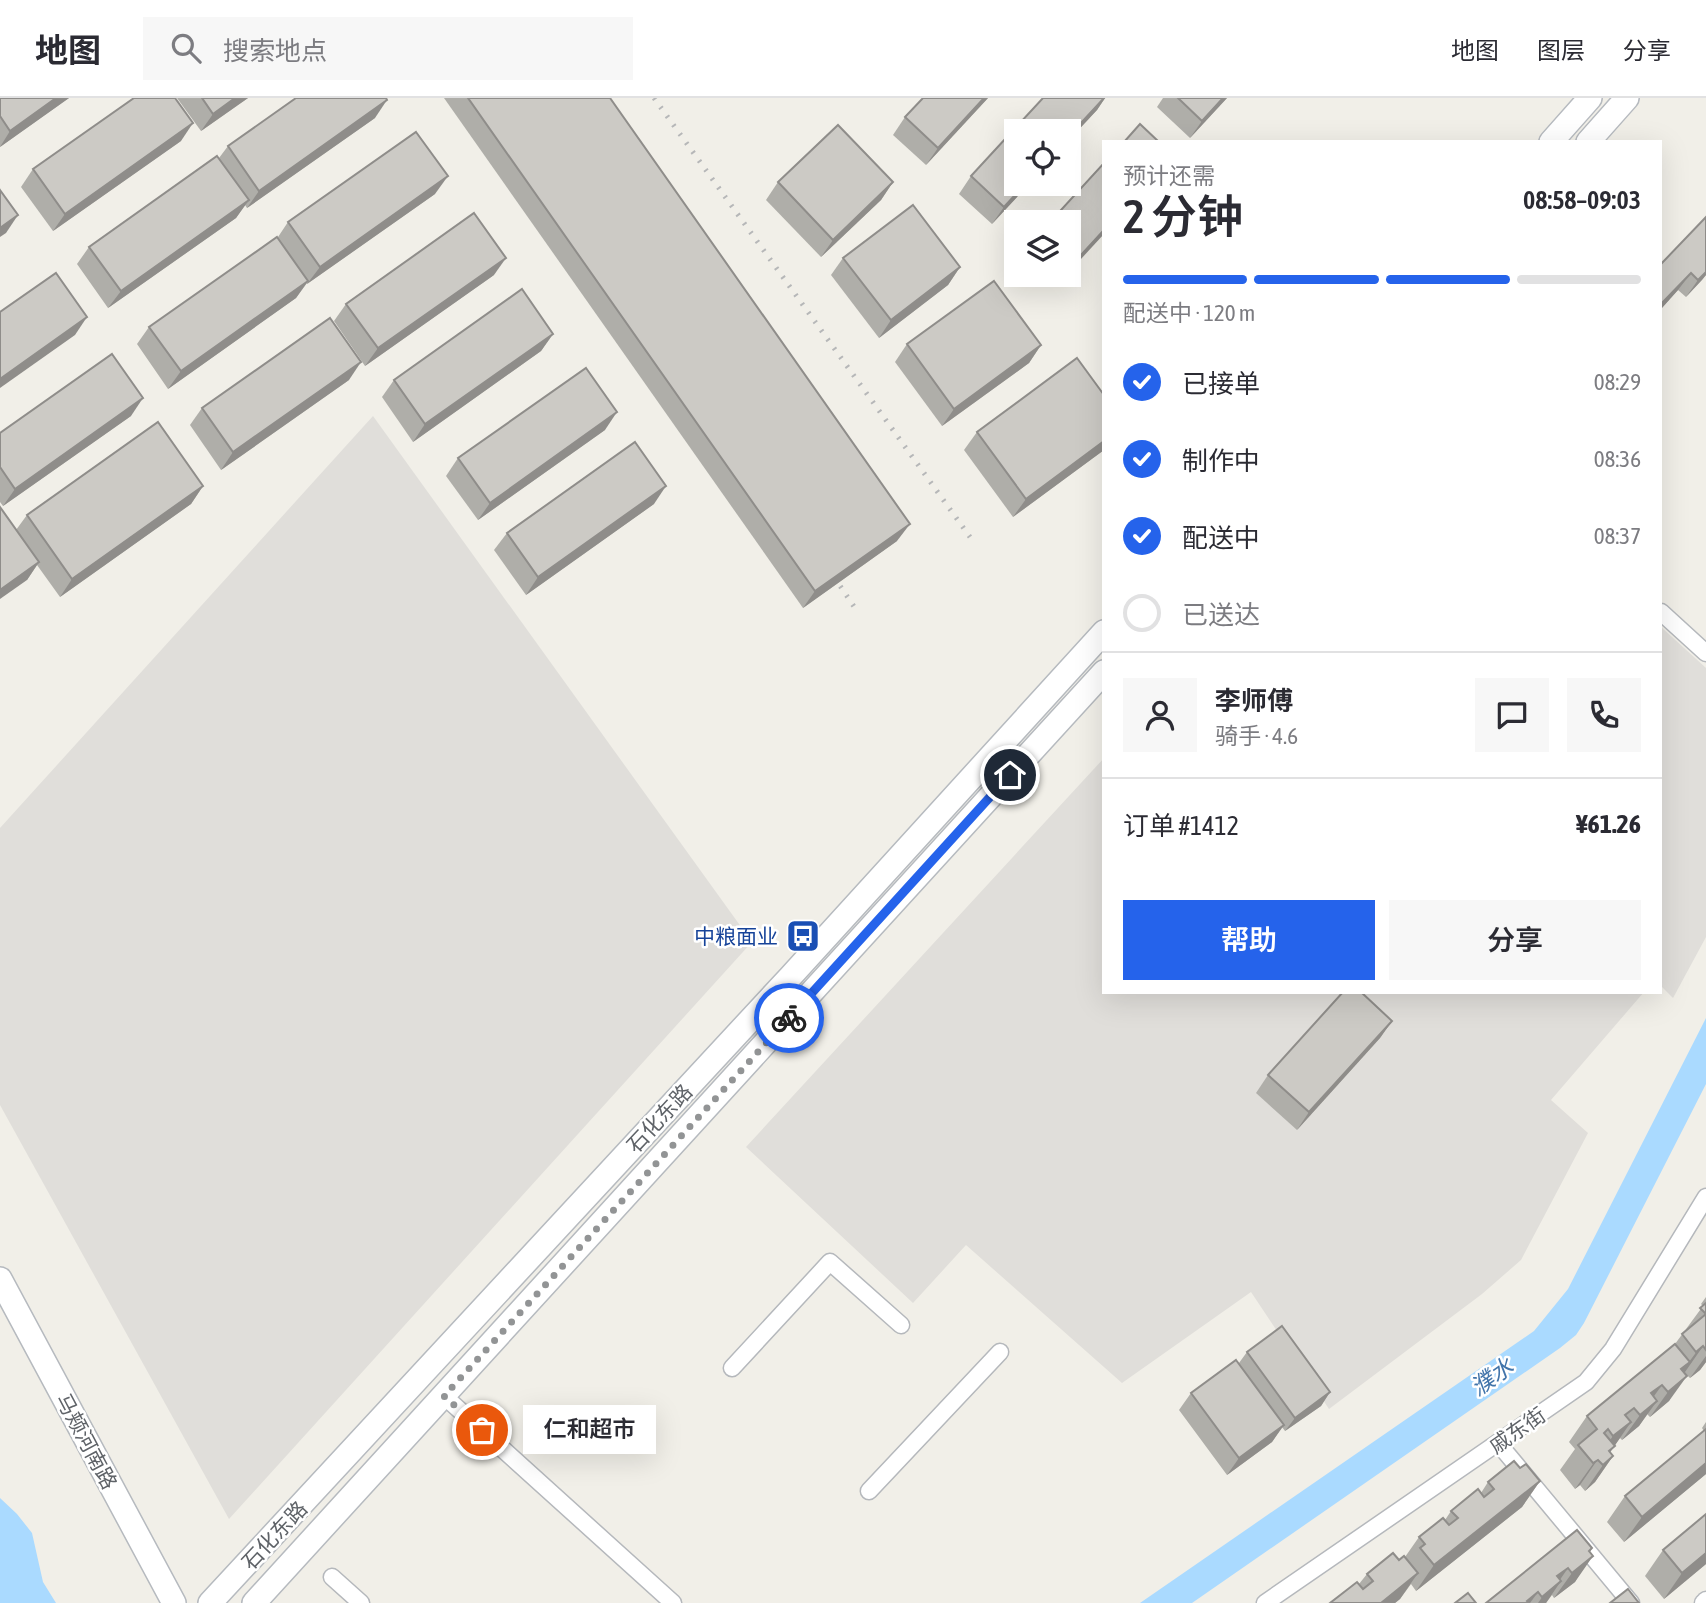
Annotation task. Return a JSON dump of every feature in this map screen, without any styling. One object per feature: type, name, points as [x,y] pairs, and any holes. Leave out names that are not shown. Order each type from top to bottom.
[{"type":"main road","points":[[1553,140],[1590,98]]},
{"type":"main road","points":[[1590,140],[1628,98]]},
{"type":"main road","name":"石化东路","points":[[210,1603],[1102,634]]},
{"type":"main road","name":"石化东路","points":[[254,1603],[1102,674]]},
{"type":"main road","name":"马颊河南路","points":[[0,1279],[174,1603]]},
{"type":"street","points":[[1662,613],[1706,653]]},
{"type":"street","name":"戚东街","points":[[1265,1603],[1586,1382],[1613,1349],[1706,1197]]},
{"type":"street","points":[[732,1368],[830,1262],[901,1325]]},
{"type":"street","points":[[869,1491],[1000,1352]]},
{"type":"street","points":[[444,1396],[673,1603]]},
{"type":"street","points":[[1498,1443],[1631,1603]]},
{"type":"street","points":[[332,1577],[361,1603]]},
{"type":"shaded area","points":[[373,416],[752,942],[229,1519],[0,1105],[0,828]]},
{"type":"shaded area","points":[[1662,628],[1706,668],[1706,937],[1673,998],[1662,987]]},
{"type":"shaded area","points":[[1102,760],[1102,994],[1642,994],[1551,1100],[1588,1133],[1521,1260],[1482,1294],[1329,1409],[1251,1292],[1122,1383],[966,1245],[913,1303],[746,1147]]},
{"type":"water","name":"濮水","points":[[1706,1018],[1706,1084],[1576,1335],[1192,1603],[1140,1603],[1534,1331],[1568,1289]]},
{"type":"water","points":[[0,1498],[32,1533],[43,1582],[56,1603],[0,1603]]},
{"type":"building","points":[[0,98],[56,98],[10,131],[0,116]]},
{"type":"building","points":[[134,98],[175,98],[193,123],[65,214],[33,169]]},
{"type":"building","points":[[202,98],[235,98],[213,114]]},
{"type":"building","points":[[296,98],[387,100],[259,191],[228,146]]},
{"type":"building","points":[[468,98],[610,98],[910,524],[815,591]]},
{"type":"building","points":[[923,98],[984,98],[938,148],[905,117]]},
{"type":"building","points":[[1043,98],[1104,98],[1081,123],[1081,119],[1024,119]]},
{"type":"building","points":[[1178,98],[1223,98],[1202,121]]},
{"type":"building","points":[[1140,124],[1157,140],[1126,140]]},
{"type":"building","points":[[838,125],[893,182],[833,240],[778,182]]},
{"type":"building","points":[[416,132],[448,176],[320,267],[288,222]]},
{"type":"building","points":[[1004,140],[1004,196],[1014,196],[1004,207],[971,176]]},
{"type":"building","points":[[217,156],[249,200],[121,291],[89,247]]},
{"type":"building","points":[[1102,165],[1102,232],[1081,255],[1081,210],[1061,210],[1074,196],[1081,196],[1081,188]]},
{"type":"building","points":[[0,190],[18,215],[0,228]]},
{"type":"building","points":[[913,205],[960,267],[891,320],[843,258]]},
{"type":"building","points":[[474,213],[506,258],[378,348],[346,304]]},
{"type":"building","points":[[1706,217],[1706,272],[1698,280],[1691,273],[1662,303],[1662,263]]},
{"type":"building","points":[[277,237],[308,281],[181,371],[149,327]]},
{"type":"building","points":[[56,273],[87,317],[0,379],[0,312]]},
{"type":"building","points":[[994,281],[1041,345],[954,409],[907,344]]},
{"type":"building","points":[[522,289],[553,334],[425,424],[394,380]]},
{"type":"building","points":[[330,318],[361,362],[233,452],[202,408]]},
{"type":"building","points":[[112,354],[143,398],[15,489],[0,467],[0,433]]},
{"type":"building","points":[[1077,358],[1102,392],[1102,442],[1026,499],[977,432]]},
{"type":"building","points":[[586,368],[617,412],[490,503],[458,458]]},
{"type":"building","points":[[158,422],[203,486],[72,579],[27,515]]},
{"type":"building","points":[[635,442],[666,486],[538,577],[507,533]]},
{"type":"building","points":[[0,507],[39,562],[0,590]]},
{"type":"building","points":[[1341,994],[1363,994],[1392,1021],[1309,1112],[1268,1075]]},
{"type":"building","points":[[1706,1303],[1706,1314],[1700,1308]]},
{"type":"building","points":[[1706,1314],[1706,1350],[1703,1346],[1696,1352],[1682,1334]]},
{"type":"building","points":[[1282,1326],[1330,1392],[1295,1418],[1247,1352]]},
{"type":"building","points":[[1675,1344],[1690,1362],[1681,1369],[1687,1376],[1668,1392],[1662,1385],[1651,1393],[1657,1401],[1640,1415],[1634,1408],[1625,1415],[1631,1422],[1613,1436],[1608,1429],[1604,1433],[1615,1446],[1609,1451],[1613,1456],[1603,1465],[1598,1460],[1593,1463],[1578,1445],[1597,1429],[1587,1416]]},
{"type":"building","points":[[1236,1360],[1284,1425],[1239,1458],[1191,1393]]},
{"type":"building","points":[[1706,1429],[1706,1463],[1642,1517],[1625,1496]]},
{"type":"building","points":[[1514,1461],[1520,1468],[1526,1464],[1540,1481],[1434,1565],[1420,1548],[1425,1544],[1419,1537],[1443,1518],[1449,1525],[1458,1518],[1451,1511],[1478,1489],[1484,1497],[1494,1489],[1488,1482]]},
{"type":"building","points":[[1706,1514],[1706,1553],[1682,1573],[1663,1550]]},
{"type":"building","points":[[1577,1530],[1592,1548],[1589,1551],[1593,1556],[1572,1573],[1568,1568],[1557,1576],[1561,1581],[1542,1597],[1538,1592],[1527,1601],[1529,1603],[1486,1603]]},
{"type":"building","points":[[1393,1553],[1399,1560],[1404,1556],[1418,1573],[1381,1603],[1330,1603],[1357,1582],[1363,1589],[1373,1581],[1367,1574]]},
{"type":"building","points":[[1628,1589],[1639,1603],[1610,1603]]},
{"type":"building","points":[[1468,1593],[1476,1603],[1455,1603]]},
{"type":"railway","points":[[654,98],[970,537]]},
{"type":"railway","points":[[828,568],[857,611]]},
{"type":"way so far","points":[[482,1430],[444,1396],[789,1018]]},
{"type":"place","name":"中粮面业","points":[[803,936]]},
{"type":"place","name":"仁和超市","points":[[482,1430]]},
{"type":"route","points":[[789,1018],[1010,775]]}]
